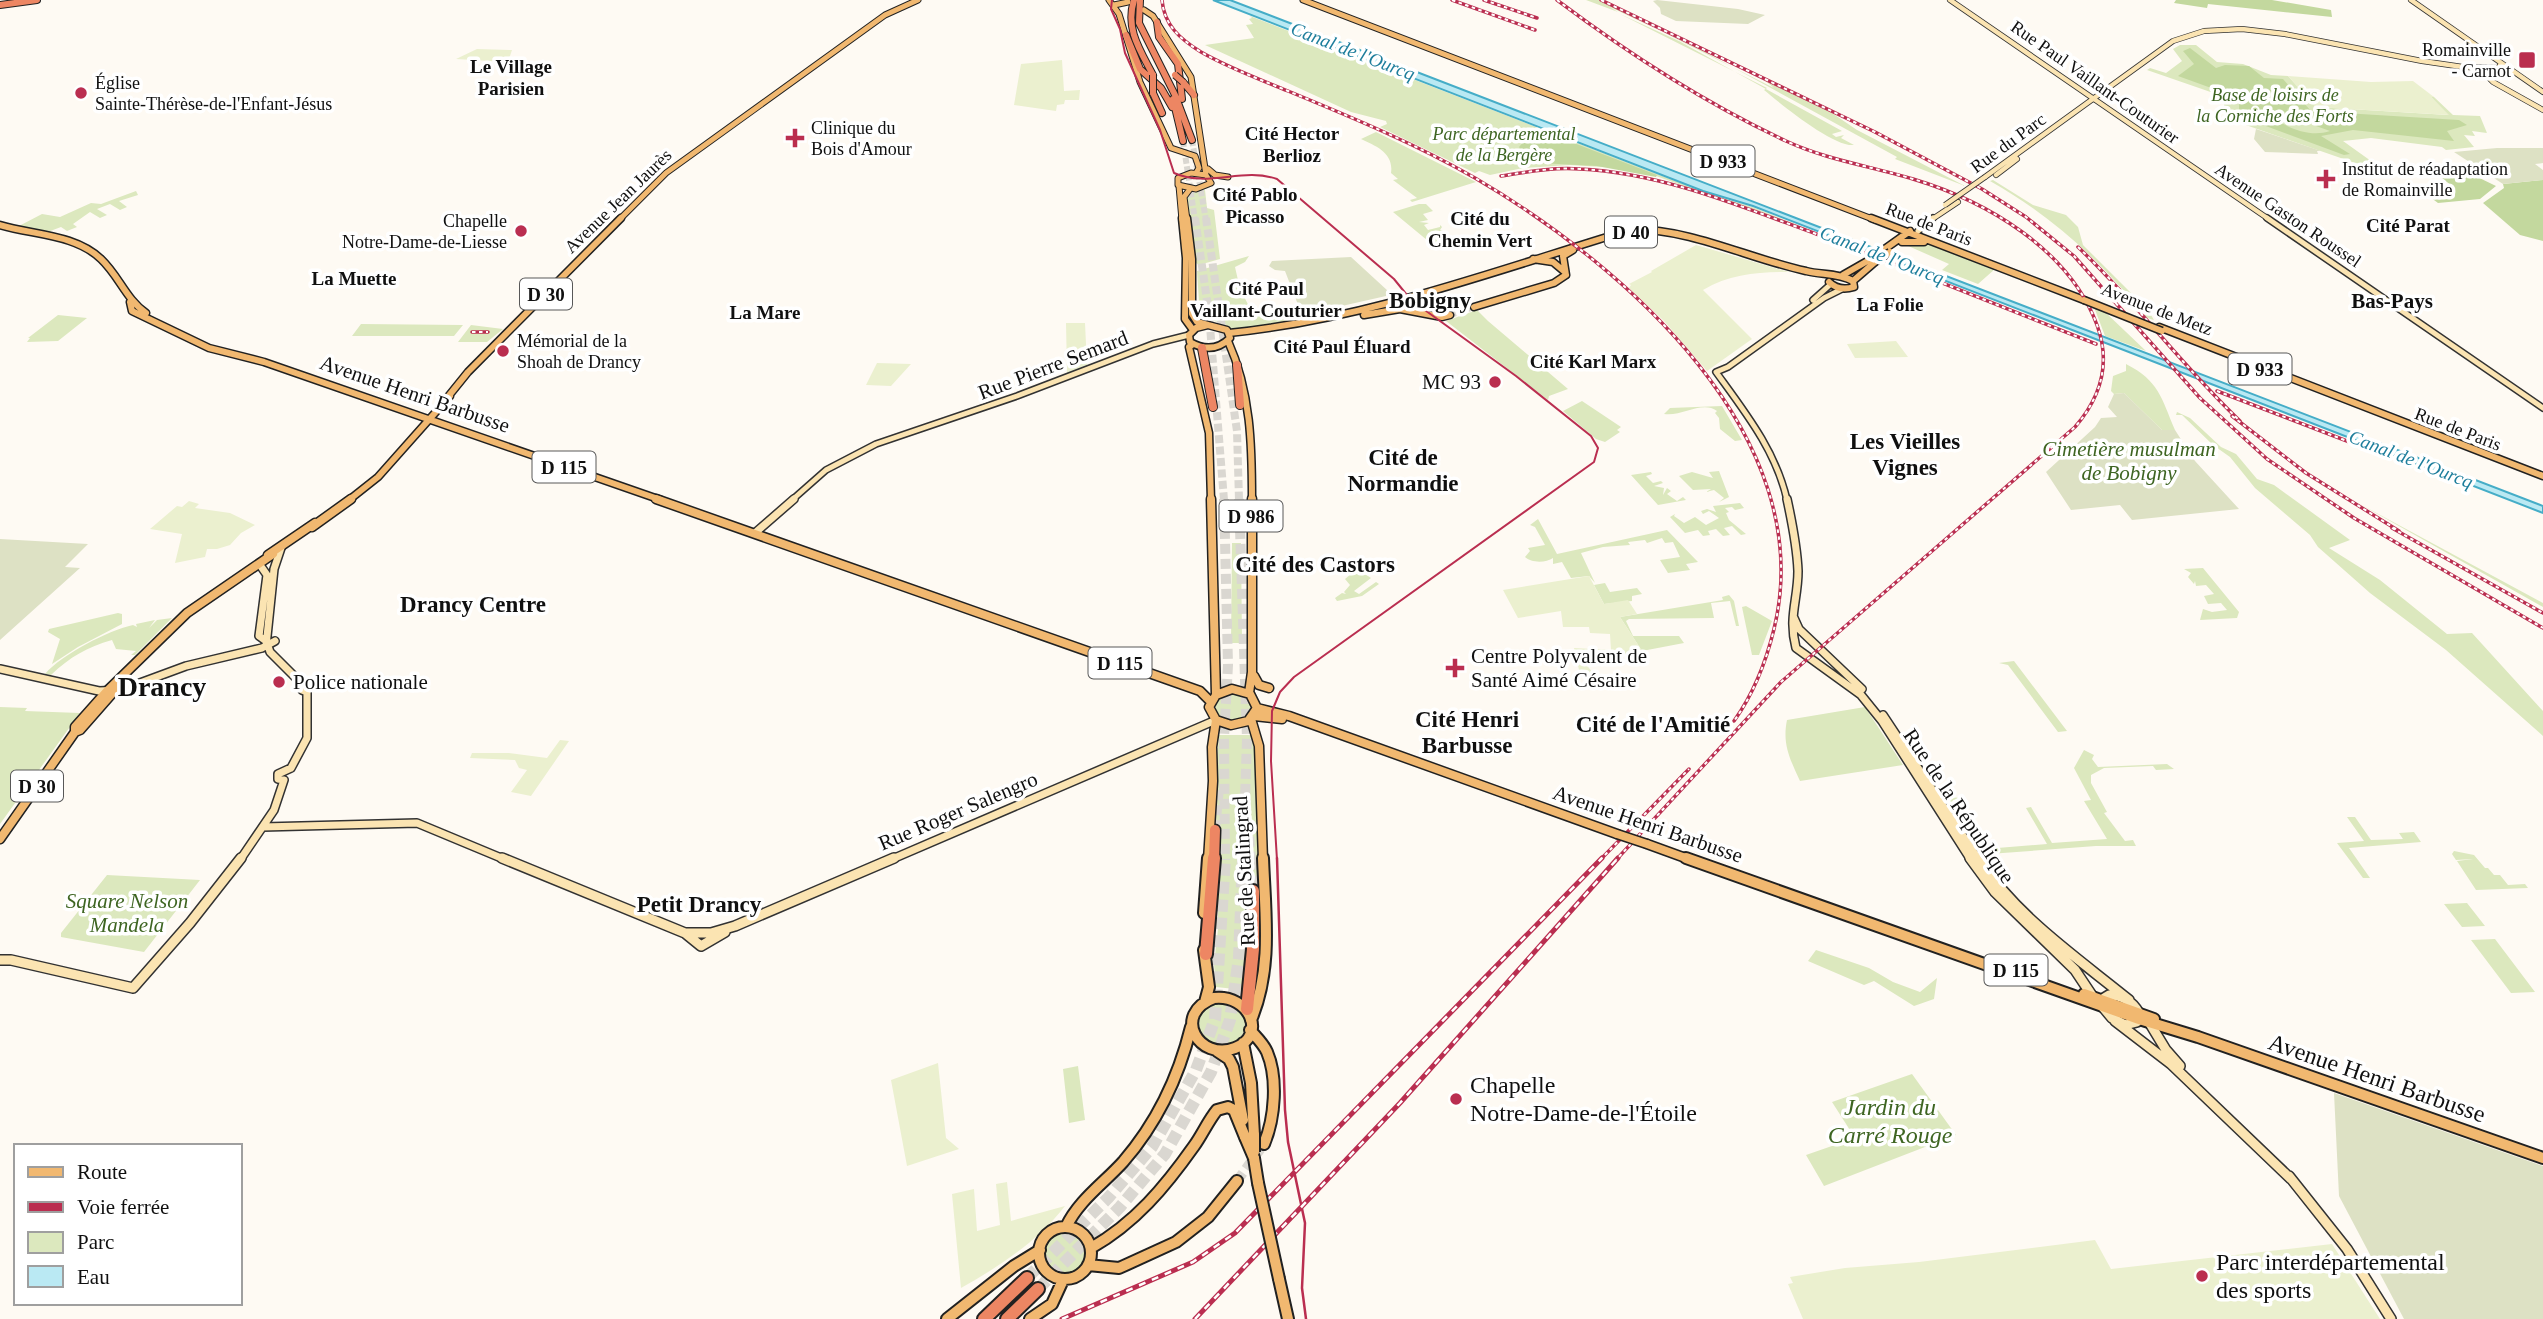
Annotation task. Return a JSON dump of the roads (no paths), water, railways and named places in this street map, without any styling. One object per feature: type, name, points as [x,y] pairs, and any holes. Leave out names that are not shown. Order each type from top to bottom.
[{"type":"highway","points":[[1,2],[17,0]]},
{"type":"highway","points":[[1,2],[37,0]]},
{"type":"highway","points":[[1140,0],[1138,14],[1143,31],[1183,110],[1192,140]]},
{"type":"highway","points":[[1130,1],[1132,35],[1153,75],[1153,93],[1162,113]]},
{"type":"highway","points":[[1130,1],[1134,24],[1172,95],[1183,141]]},
{"type":"highway","points":[[1157,22],[1159,37],[1180,69],[1183,110]]},
{"type":"highway","points":[[1143,31],[1194,96]]},
{"type":"highway","points":[[1126,35],[1140,69],[1161,88],[1177,117]]},
{"type":"highway","points":[[1202,348],[1213,407]]},
{"type":"highway","points":[[1237,365],[1240,405]]},
{"type":"highway","points":[[1206,954],[1211,918],[1215,830]]},
{"type":"highway","points":[[1250,1020],[1253,891]]},
{"type":"highway","points":[[984,1319],[1027,1278]]},
{"type":"highway","points":[[1007,1319],[1038,1289]]},
{"type":"main road","name":"Avenue Jean Jaurès","points":[[430,416],[471,370],[666,173],[885,15],[918,0]]},
{"type":"main road","points":[[1109,0],[1114,5],[1126,35],[1136,72],[1174,150],[1195,156],[1199,168],[1196,173]]},
{"type":"main road","name":"Rue de Paris","points":[[1303,0],[1558,95],[2543,478]]},
{"type":"main road","name":"Rue de Paris","points":[[1308,0],[1913,232]]},
{"type":"main road","name":"Rue Paul Vaillant-Couturier","points":[[1953,0],[2191,165]]},
{"type":"main road","points":[[2411,0],[2500,65],[2543,92]]},
{"type":"main road","points":[[1114,5],[1130,1]]},
{"type":"main road","points":[[1144,10],[1157,22],[1187,66],[1207,167],[1206,175]]},
{"type":"main road","name":"Rue du Parc","points":[[2243,29],[2286,33]]},
{"type":"main road","name":"Rue du Parc","points":[[1913,232],[2180,37],[2203,31],[2243,29],[2270,29],[2286,33]]},
{"type":"main road","points":[[2286,33],[2443,65],[2487,70],[2499,68],[2500,65]]},
{"type":"main road","points":[[2487,70],[2493,82],[2543,110]]},
{"type":"main road","points":[[1162,113],[1167,125],[1165,127]]},
{"type":"main road","points":[[1170,142],[1176,149],[1186,152],[1196,149],[1202,143]]},
{"type":"main road","name":"Avenue Gaston Roussel","points":[[2191,165],[2543,408]]},
{"type":"main road","points":[[1207,167],[1213,175],[1228,177]]},
{"type":"main road","points":[[1196,173],[1206,175],[1211,181],[1208,185],[1190,189],[1177,183],[1179,177],[1196,173]]},
{"type":"main road","name":"D 986","points":[[1179,186],[1186,258],[1185,319],[1191,338],[1189,356],[1203,402],[1210,445],[1213,698]]},
{"type":"main road","points":[[1190,189],[1184,197],[1192,259],[1192,314],[1197,322],[1224,328],[1229,337]]},
{"type":"main road","name":"D 115","points":[[0,225],[71,243]]},
{"type":"main road","name":"D 40","points":[[1229,337],[1330,319],[1633,229],[1666,231],[1833,280]]},
{"type":"main road","name":"D 40","points":[[1565,271],[1562,257],[1567,251],[1629,232],[1663,233],[1833,280]]},
{"type":"main road","points":[[1887,251],[1913,232]]},
{"type":"main road","points":[[1718,371],[1724,363],[1833,280],[1873,261],[1913,232]]},
{"type":"main road","name":"Avenue de Metz","points":[[1913,232],[2083,299]]},
{"type":"main road","points":[[1588,245],[1604,236]]},
{"type":"main road","points":[[1902,242],[1935,243]]},
{"type":"main road","name":"Avenue Henri Barbusse","points":[[71,243],[87,248],[108,265]]},
{"type":"main road","name":"Avenue Henri Barbusse","points":[[71,243],[87,245],[101,253],[130,302],[132,311],[217,351],[264,362],[430,416],[1027,628],[1033,633],[1200,691],[1213,698]]},
{"type":"main road","points":[[1474,307],[1554,283],[1565,271],[1553,262],[1523,260]]},
{"type":"main road","points":[[1833,280],[1853,281],[1873,261]]},
{"type":"main road","points":[[1833,280],[1842,289]]},
{"type":"main road","points":[[1718,371],[1728,367],[1824,298],[1842,289],[1854,287],[1853,281]]},
{"type":"main road","name":"Avenue Henri Barbusse","points":[[130,302],[175,331]]},
{"type":"main road","points":[[1208,325],[1191,338],[1202,348],[1220,346],[1229,337],[1297,330],[1390,309],[1442,317],[1450,315]]},
{"type":"main road","name":"D 986","points":[[1229,337],[1247,398],[1251,440],[1252,672],[1249,693]]},
{"type":"main road","name":"Rue Pierre Semard","points":[[755,533],[836,463],[884,440],[950,419],[1153,344],[1191,338]]},
{"type":"main road","points":[[1718,371],[1753,422],[1776,464],[1785,490],[1795,534],[1798,573],[1794,617]]},
{"type":"main road","name":"D 30","points":[[0,839],[75,732],[80,730],[110,692],[153,646],[187,613],[248,570],[263,565],[273,554],[378,477],[430,416]]},
{"type":"main road","points":[[267,644],[274,569],[281,548]]},
{"type":"main road","points":[[263,565],[274,569]]},
{"type":"main road","points":[[0,960],[11,960],[133,988],[209,904],[263,827],[284,780],[293,772],[291,768],[307,738],[305,689],[270,652],[259,636],[267,575],[263,565]]},
{"type":"main road","name":"Rue de la République","points":[[1794,617],[1791,628],[1794,643],[1801,654],[1845,680],[1861,695],[1882,721],[1955,838],[1995,892],[2074,970],[2115,1021],[2162,1056],[2211,1100]]},
{"type":"main road","name":"Rue de la République","points":[[1794,617],[1797,627],[1862,689],[1895,730],[1970,849],[2005,896],[2077,961],[2129,1000],[2139,1016]]},
{"type":"main road","points":[[1794,643],[1795,639],[1801,637],[1812,642]]},
{"type":"main road","points":[[0,669],[110,692],[186,666],[267,644]]},
{"type":"main road","points":[[1815,662],[1826,662],[1828,655]]},
{"type":"main road","points":[[1252,672],[1259,685],[1269,688]]},
{"type":"main road","points":[[1232,689],[1249,693],[1255,699],[1254,714],[1231,725],[1214,718],[1209,708],[1213,698],[1232,689]]},
{"type":"main road","name":"Avenue Henri Barbusse","points":[[1254,714],[1280,719],[1391,755],[1892,930],[1939,942],[2139,1016],[2543,1158]]},
{"type":"main road","name":"Rue de Stalingrad","points":[[1250,1020],[1261,997],[1267,961],[1259,746],[1254,714]]},
{"type":"main road","name":"Rue de Stalingrad","points":[[1205,1002],[1209,987],[1203,943],[1203,895],[1213,780],[1214,718]]},
{"type":"main road","name":"Rue Roger Salengro","points":[[276,827],[409,822],[424,825],[696,936],[698,944],[705,946],[713,935],[1214,718]]},
{"type":"main road","points":[[269,817],[276,827]]},
{"type":"main road","points":[[263,827],[276,827]]},
{"type":"main road","points":[[2099,1001],[2113,994],[2129,1000]]},
{"type":"main road","points":[[1066,1227],[1073,1212],[1115,1169],[1157,1114],[1168,1094],[1195,1011],[1205,1002],[1228,998],[1239,1002],[1265,1048],[1269,1060],[1271,1122],[1264,1144]]},
{"type":"main road","points":[[2115,1021],[2129,1025],[2139,1016]]},
{"type":"main road","name":"Avenue Henri Barbusse","points":[[2139,1016],[2151,1023],[2198,1037]]},
{"type":"main road","points":[[1250,1020],[1243,1043],[1251,1083],[1250,1136]]},
{"type":"main road","points":[[2151,1023],[2166,1050],[2266,1157],[2291,1179],[2347,1249],[2391,1319]]},
{"type":"main road","points":[[1191,1027],[1194,1037],[1201,1045],[1229,1059],[1236,1076],[1288,1319]]},
{"type":"main road","points":[[1217,1051],[1231,1050],[1243,1043]]},
{"type":"main road","points":[[1091,1248],[1121,1232],[1156,1197],[1200,1139],[1217,1110],[1228,1107],[1234,1110],[1250,1136]]},
{"type":"main road","points":[[1087,1265],[1119,1268],[1184,1237],[1208,1217],[1237,1181]]},
{"type":"main road","points":[[947,1319],[1040,1250],[1052,1231],[1066,1227],[1083,1232],[1091,1248],[1087,1265],[1077,1275],[1063,1280],[1046,1274],[1041,1266],[1040,1250]]},
{"type":"main road","points":[[1018,1264],[1041,1266]]},
{"type":"main road","points":[[1030,1319],[1052,1304],[1063,1280]]},
{"type":"water","name":"Canal de l'Ourcq","points":[[1213,0],[1230,0],[2543,506],[2543,513],[1753,206],[1703,191]]},
{"type":"tunnel","points":[[1192,140],[1206,220]]},
{"type":"tunnel","points":[[1183,141],[1195,220]]},
{"type":"tunnel","points":[[1195,218],[1209,314],[1224,500]]},
{"type":"tunnel","points":[[1206,218],[1237,431],[1239,500]]},
{"type":"tunnel","points":[[1450,315],[1474,307]]},
{"type":"tunnel","points":[[1224,499],[1228,665],[1224,738],[1225,858]]},
{"type":"tunnel","points":[[1239,499],[1247,739],[1243,860]]},
{"type":"tunnel","points":[[1215,830],[1219,788]]},
{"type":"tunnel","points":[[1248,822],[1251,860]]},
{"type":"tunnel","points":[[1027,1278],[1108,1198],[1152,1147],[1196,1070],[1215,1019],[1225,858]]},
{"type":"tunnel","points":[[1038,1289],[1120,1207],[1165,1154],[1211,1072],[1230,1020],[1239,958],[1243,858]]},
{"type":"tunnel","points":[[1251,858],[1253,891]]},
{"type":"tunnel","points":[[1237,1181],[1264,1144]]},
{"type":"tram line","points":[[1112,0],[1111,9],[1120,29],[1125,53],[1160,130],[1174,173],[1200,179],[1251,175],[1277,179],[1394,279],[1411,300],[1516,376],[1591,436],[1598,448],[1594,462],[1294,677],[1280,692],[1272,711],[1271,761],[1277,860]]},
{"type":"tram line","points":[[1277,858],[1285,1110],[1288,1142],[1305,1223],[1302,1288],[1306,1319]]},
{"type":"railway","points":[[1162,0],[1166,17],[1174,31],[1201,52],[1430,154],[1533,214],[1591,258],[1647,308],[1698,364],[1739,425],[1768,490],[1781,558],[1771,641],[1753,688],[1734,721]]},
{"type":"railway","points":[[1452,0],[1535,30]]},
{"type":"railway","points":[[1484,0],[1537,18]]},
{"type":"railway","points":[[1557,0],[1668,76],[1726,111],[1786,141],[1817,153],[1941,188],[1996,215],[2046,251],[2067,273],[2084,298],[2097,325],[2103,353],[2097,392],[2075,427],[1781,682],[1616,860]]},
{"type":"railway","points":[[1601,0],[1875,132],[1982,189],[2026,217],[2074,256],[2200,398],[2267,459],[2354,518],[2543,628]]},
{"type":"railway","points":[[1501,176],[1550,169],[1580,169],[1672,184],[1819,235],[2096,344]]},
{"type":"railway","points":[[2078,247],[2240,421]]},
{"type":"railway","points":[[472,332],[488,332]]},
{"type":"railway","points":[[2217,391],[2360,446]]},
{"type":"railway","points":[[2232,416],[2306,473],[2399,531]]},
{"type":"railway","points":[[2392,528],[2543,613]]},
{"type":"railway","points":[[1600,860],[1689,769]]},
{"type":"railway","points":[[1062,1319],[1193,1262],[1235,1233],[1602,858]]},
{"type":"railway","points":[[1195,1319],[1400,1103],[1618,858]]},
{"type":"place","name":"Romainville - Carnot","points":[[2527,60]]},
{"type":"place","name":"Église Sainte-Thérèse-de-l'Enfant-Jésus","points":[[81,93]]},
{"type":"place","name":"Clinique du Bois d'Amour","points":[[795,138]]},
{"type":"place","name":"Institut de réadaptation de Romainville","points":[[2326,179]]},
{"type":"place","name":"Chapelle Notre-Dame-de-Liesse","points":[[521,231]]},
{"type":"place","name":"Mémorial de la Shoah de Drancy","points":[[503,351]]},
{"type":"place","name":"MC 93","points":[[1495,382]]},
{"type":"place","name":"Centre Polyvalent de Santé Aimé Césaire","points":[[1455,668]]},
{"type":"place","name":"Police nationale","points":[[279,682]]},
{"type":"place","name":"Chapelle Notre-Dame-de-l'Étoile","points":[[1456,1099]]},
{"type":"place","name":"Parc interdépartemental des sports","points":[[2202,1276]]},
{"type":"district","name":"Le Village Parisien","points":[[511,77]]},
{"type":"district","name":"Cité Hector Berlioz","points":[[1292,144]]},
{"type":"district","name":"Cité Pablo Picasso","points":[[1255,205]]},
{"type":"district","name":"Cité Parat","points":[[2408,225]]},
{"type":"district","name":"Cité du Chemin Vert","points":[[1480,229]]},
{"type":"district","name":"La Muette","points":[[354,278]]},
{"type":"district","name":"Cité Paul Vaillant-Couturier","points":[[1266,299]]},
{"type":"district","name":"Bobigny","points":[[1430,300]]},
{"type":"district","name":"Bas-Pays","points":[[2392,301]]},
{"type":"district","name":"La Folie","points":[[1890,304]]},
{"type":"district","name":"La Mare","points":[[765,312]]},
{"type":"district","name":"Cité Paul Éluard","points":[[1342,346]]},
{"type":"district","name":"Cité Karl Marx","points":[[1593,361]]},
{"type":"district","name":"Les Vieilles Vignes","points":[[1905,454]]},
{"type":"district","name":"Cité de Normandie","points":[[1403,470]]},
{"type":"district","name":"Cité des Castors","points":[[1315,564]]},
{"type":"district","name":"Drancy Centre","points":[[473,604]]},
{"type":"district","name":"Drancy","points":[[162,686]]},
{"type":"district","name":"Cité de l'Amitié","points":[[1653,724]]},
{"type":"district","name":"Cité Henri Barbusse","points":[[1467,732]]},
{"type":"district","name":"Petit Drancy","points":[[699,904]]},
{"type":"park label","name":"Base de loisirs de la Corniche des Forts","points":[[2275,105]]},
{"type":"park label","name":"Parc départemental de la Bergère","points":[[1504,144]]},
{"type":"park label","name":"Cimetière musulman de Bobigny","points":[[2129,461]]},
{"type":"park label","name":"Square Nelson Mandela","points":[[127,913]]},
{"type":"park label","name":"Jardin du Carré Rouge","points":[[1890,1121]]}]
